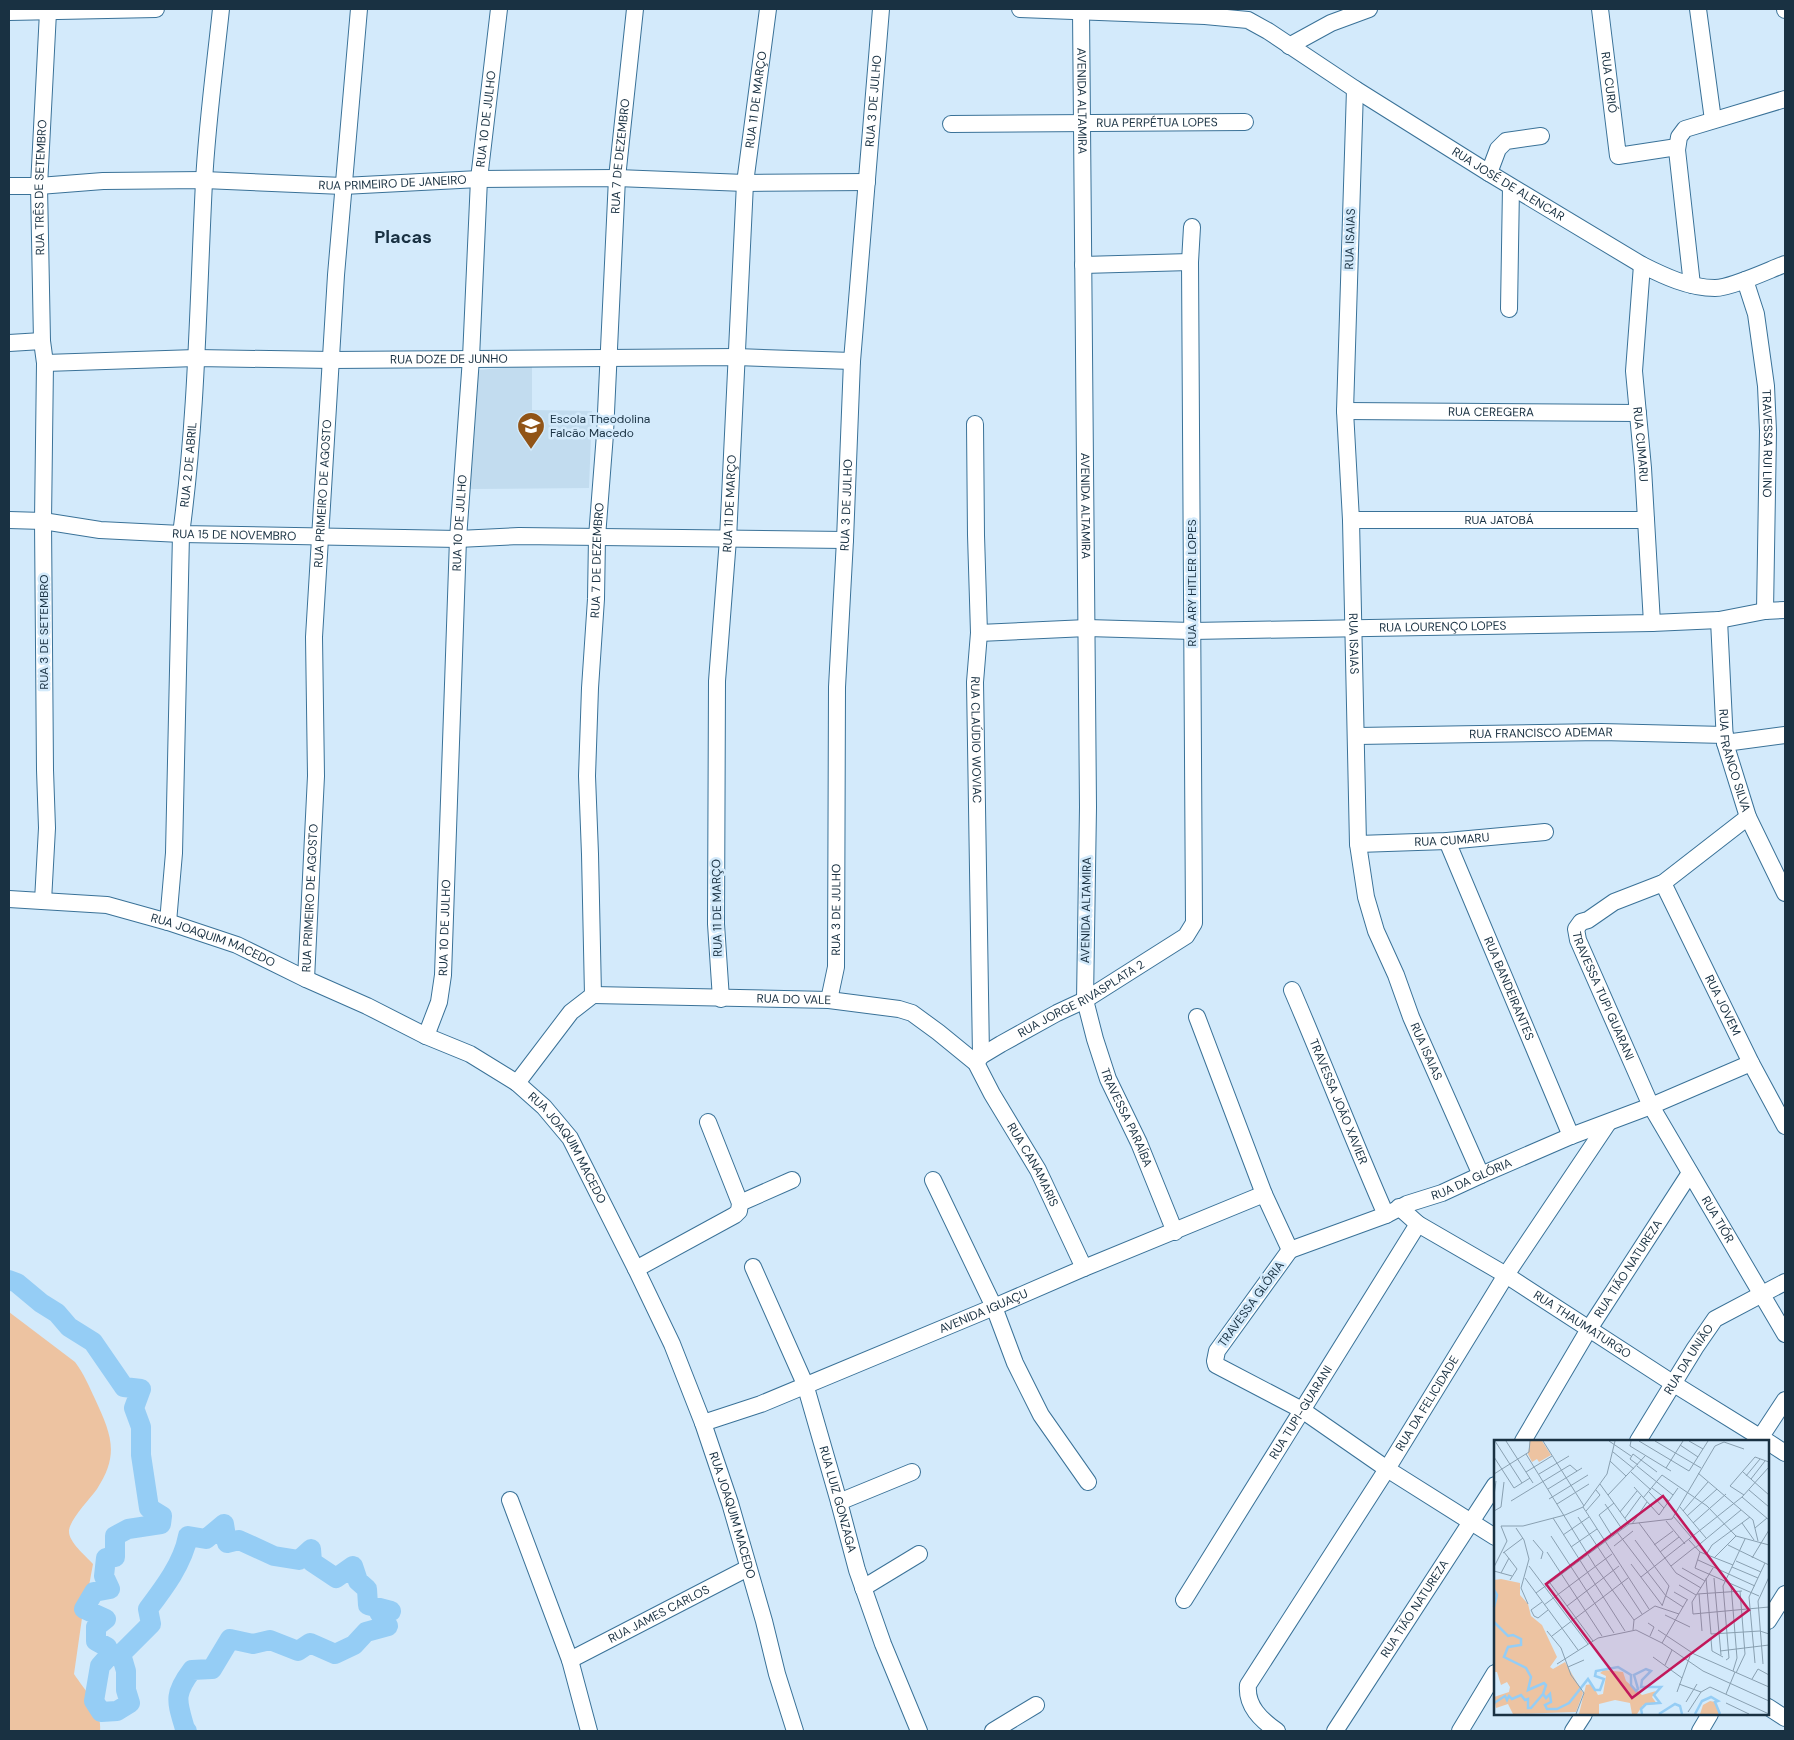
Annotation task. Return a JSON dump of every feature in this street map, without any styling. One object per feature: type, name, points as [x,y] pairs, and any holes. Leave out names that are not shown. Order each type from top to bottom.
[{"type":"street","points":[[9,12],[156,9]]},
{"type":"street","name":"RUA 2 DE ABRIL","points":[[168,922],[174,853],[181,534],[187,491],[196,358],[204,180],[221,9]]},
{"type":"street","name":"RUA PRIMEIRO DE AGOSTO","points":[[306,980],[316,776],[314,637],[336,275],[359,9]]},
{"type":"street","name":"RUA 10 DE JULHO","points":[[426,1036],[438,1002],[443,975],[458,539],[471,358],[479,179],[499,9]]},
{"type":"street","name":"RUA 7 DE DEZEMBRO","points":[[593,995],[587,776],[590,688],[596,599],[597,537],[605,434],[617,178],[635,9]]},
{"type":"street","name":"RUA 11 DE MARÇO","points":[[721,999],[716,924],[717,681],[728,539],[745,183],[768,9]]},
{"type":"street","name":"RUA 3 DE JULHO","points":[[829,1000],[836,967],[837,687],[846,540],[852,361],[881,9]]},
{"type":"street","points":[[1020,9],[1146,12],[1205,16],[1248,14]]},
{"type":"street","points":[[1289,46],[1332,23],[1369,9]]},
{"type":"street","name":"RUA CURIÓ","points":[[1600,9],[1618,156],[1677,146]]},
{"type":"street","points":[[1698,9],[1713,120]]},
{"type":"street","name":"AVENIDA ALTAMIRA","points":[[1081,11],[1088,807],[1085,1000]]},
{"type":"street","name":"RUA TRÊS DE SETEMBRO","points":[[45,363],[42,341],[39,186],[48,12]]},
{"type":"street","name":"RUA JOSÉ DE ALENCAR","points":[[1248,14],[1289,46],[1354,89],[1511,187],[1642,265],[1668,278],[1692,285],[1717,288],[1745,280],[1785,264]]},
{"type":"street","name":"RUA ISAIAS","points":[[1354,89],[1346,411],[1357,736],[1358,844],[1366,897],[1376,931],[1396,975],[1411,1017],[1480,1175]]},
{"type":"street","points":[[1692,285],[1678,161],[1677,146],[1679,137],[1685,129],[1785,99]]},
{"type":"street","name":"RUA PERPÉTUA LOPES","points":[[951,124],[1245,122]]},
{"type":"street","points":[[1489,173],[1502,144],[1541,136]]},
{"type":"street","name":"RUA PRIMEIRO DE JANEIRO","points":[[9,186],[39,186],[103,181],[204,180],[344,186],[479,179],[617,178],[745,183],[867,182]]},
{"type":"street","points":[[1509,309],[1511,187]]},
{"type":"street","name":"RUA ARY HITLER LOPES","points":[[1186,936],[1194,923],[1195,915],[1190,262],[1192,227]]},
{"type":"street","points":[[1083,265],[1190,262]]},
{"type":"street","name":"RUA CUMARU","points":[[1642,265],[1634,371],[1652,624]]},
{"type":"street","name":"TRAVESSA RUI LINO","points":[[1745,280],[1756,314],[1766,386],[1768,431],[1765,611]]},
{"type":"street","points":[[9,343],[42,341]]},
{"type":"street","name":"RUA DOZE DE JUNHO","points":[[45,363],[196,358],[332,360],[736,357],[852,361]]},
{"type":"street","name":"RUA 3 DE SETEMBRO","points":[[43,901],[48,828],[45,770],[43,521],[45,363]]},
{"type":"street","name":"RUA CEREGERA","points":[[1346,411],[1638,413]]},
{"type":"street","name":"RUA CLAÚDIO WOVIAC","points":[[975,424],[979,633],[976,682],[979,1059]]},
{"type":"street","name":"RUA 15 DE NOVEMBRO","points":[[9,520],[43,521],[100,530],[181,534],[458,539],[520,536],[846,540]]},
{"type":"street","name":"RUA JATOBÁ","points":[[1351,520],[1646,520]]},
{"type":"street","name":"RUA LOURENÇO LOPES","points":[[979,633],[1086,628],[1192,631],[1353,630],[1652,624],[1718,620],[1765,611],[1785,610]]},
{"type":"street","name":"RUA FRANCO SILVA","points":[[1718,620],[1725,739],[1748,817],[1784,889]]},
{"type":"street","name":"RUA FRANCISCO ADEMAR","points":[[1357,736],[1601,732],[1725,739],[1785,736]]},
{"type":"street","points":[[1663,883],[1748,817]]},
{"type":"street","name":"RUA CUMARU","points":[[1358,844],[1447,841],[1545,832]]},
{"type":"street","name":"RUA BANDEIRANTES","points":[[1447,841],[1571,1136]]},
{"type":"street","name":"TRAVESSA TUPI GUARANI","points":[[1651,1106],[1578,940],[1576,929],[1581,922],[1588,920],[1614,902],[1663,883]]},
{"type":"street","name":"RUA JOVEM","points":[[1663,883],[1751,1063],[1785,1126]]},
{"type":"street","name":"RUA JOAQUIM MACEDO","points":[[9,899],[107,905],[168,922],[237,945],[306,980],[367,1006],[426,1036],[470,1054],[517,1083],[544,1107],[570,1138],[672,1344],[703,1423],[730,1503],[764,1621],[777,1674],[795,1731]]},
{"type":"street","name":"RUA JORGE RIVASPLATA 2","points":[[979,1059],[1057,1013],[1085,1000],[1186,936]]},
{"type":"street","name":"TRAVESSA JOÃO XAVIER","points":[[1292,990],[1318,1050],[1351,1136],[1392,1211]]},
{"type":"street","points":[[517,1083],[571,1012],[593,995]]},
{"type":"street","name":"RUA DO VALE","points":[[593,995],[829,1000],[900,1009],[912,1013],[979,1059]]},
{"type":"street","name":"TRAVESSA PARAÍBA","points":[[1085,1000],[1108,1078],[1139,1143],[1175,1232]]},
{"type":"street","points":[[1197,1017],[1264,1194],[1290,1250]]},
{"type":"street","name":"RUA CANAMARIS","points":[[979,1059],[992,1094],[1038,1170],[1084,1268]]},
{"type":"street","name":"RUA DA GLÓRIA","points":[[1290,1250],[1442,1193],[1571,1136],[1651,1106],[1751,1063]]},
{"type":"street","name":"RUA TIÓR","points":[[1651,1106],[1785,1334]]},
{"type":"street","points":[[708,1122],[740,1206]]},
{"type":"street","name":"RUA DA FELICIDADE","points":[[1277,1731],[1259,1716],[1250,1703],[1247,1692],[1248,1685],[1387,1469],[1506,1275],[1608,1123]]},
{"type":"street","name":"RUA TIÃO NATUREZA","points":[[1524,1440],[1589,1330],[1690,1173]]},
{"type":"street","points":[[636,1269],[735,1215],[740,1206],[792,1180]]},
{"type":"street","points":[[933,1180],[994,1308],[1015,1363],[1041,1415],[1088,1482]]},
{"type":"street","name":"AVENIDA IGUAÇU","points":[[703,1423],[760,1404],[1264,1194]]},
{"type":"street","name":"RUA THAUMATURGO","points":[[1392,1211],[1506,1275],[1761,1440]]},
{"type":"street","name":"RUA TUPI-GUARANI","points":[[1184,1600],[1418,1224]]},
{"type":"street","name":"TRAVESSA GLÓRIA","points":[[1290,1250],[1217,1351],[1215,1360],[1216,1365],[1302,1410]]},
{"type":"street","name":"RUA LUIZ GONZAGA","points":[[753,1267],[805,1384],[863,1588],[883,1644],[919,1731]]},
{"type":"street","name":"RUA DA UNIÃO","points":[[1639,1440],[1715,1319],[1785,1282]]},
{"type":"street","points":[[1764,1440],[1785,1400]]},
{"type":"street","points":[[1302,1410],[1387,1469],[1494,1536]]},
{"type":"street","name":"RUA THAUMATURGO","points":[[1769,1444],[1785,1453]]},
{"type":"street","points":[[839,1502],[912,1472]]},
{"type":"street","name":"RUA TIÃO NATUREZA","points":[[1334,1731],[1494,1487]]},
{"type":"street","points":[[510,1500],[570,1660],[589,1731]]},
{"type":"street","points":[[863,1588],[919,1554]]},
{"type":"street","name":"RUA JAMES CARLOS","points":[[570,1660],[748,1568]]},
{"type":"street","points":[[1769,1619],[1785,1594]]},
{"type":"street","points":[[1460,1731],[1494,1675]]},
{"type":"street","points":[[993,1731],[1036,1704]]},
{"type":"street","points":[[1769,1708],[1785,1718]]},
{"type":"street","points":[[1573,1731],[1583,1715]]},
{"type":"street","points":[[1700,1731],[1709,1715]]},
{"type":"shaded area","name":"Escola Theodolina Falcão Macedo","points":[[532,366],[532,410],[592,411],[589,488],[469,489],[477,370]]},
{"type":"shaded area","points":[[9,1312],[75,1362],[101,1411],[109,1434],[111,1454],[104,1477],[70,1525],[69,1530],[69,1535],[74,1544],[93,1564],[84,1604],[74,1674],[96,1708],[100,1731],[9,1731]]},
{"type":"waterway","points":[[9,1280],[17,1283],[41,1303],[57,1313],[69,1327],[93,1342],[124,1387],[141,1389],[134,1408],[141,1427],[141,1455],[149,1508],[162,1516],[161,1524],[128,1529],[115,1536],[115,1557],[106,1558],[104,1576],[110,1589],[94,1592],[84,1609],[106,1619],[96,1627],[96,1641],[107,1647],[108,1657],[100,1666],[94,1701],[101,1712],[117,1711],[130,1703],[126,1690],[126,1671],[121,1654],[151,1624],[148,1609],[166,1584],[182,1556],[188,1536],[206,1539],[224,1524],[227,1543],[239,1540],[274,1556],[299,1560],[311,1549],[312,1562],[336,1578],[353,1566],[358,1581],[367,1589],[368,1605],[391,1611],[379,1612],[388,1626],[366,1632],[354,1645],[335,1654],[310,1643],[298,1651],[270,1640],[253,1644],[230,1639],[212,1669],[192,1670],[179,1692],[180,1711],[187,1731]]},
{"type":"place","name":"Escola Theodolina Falcão Macedo","points":[[531,450]]},
{"type":"district","name":"Placas","points":[[403,237]]}]
